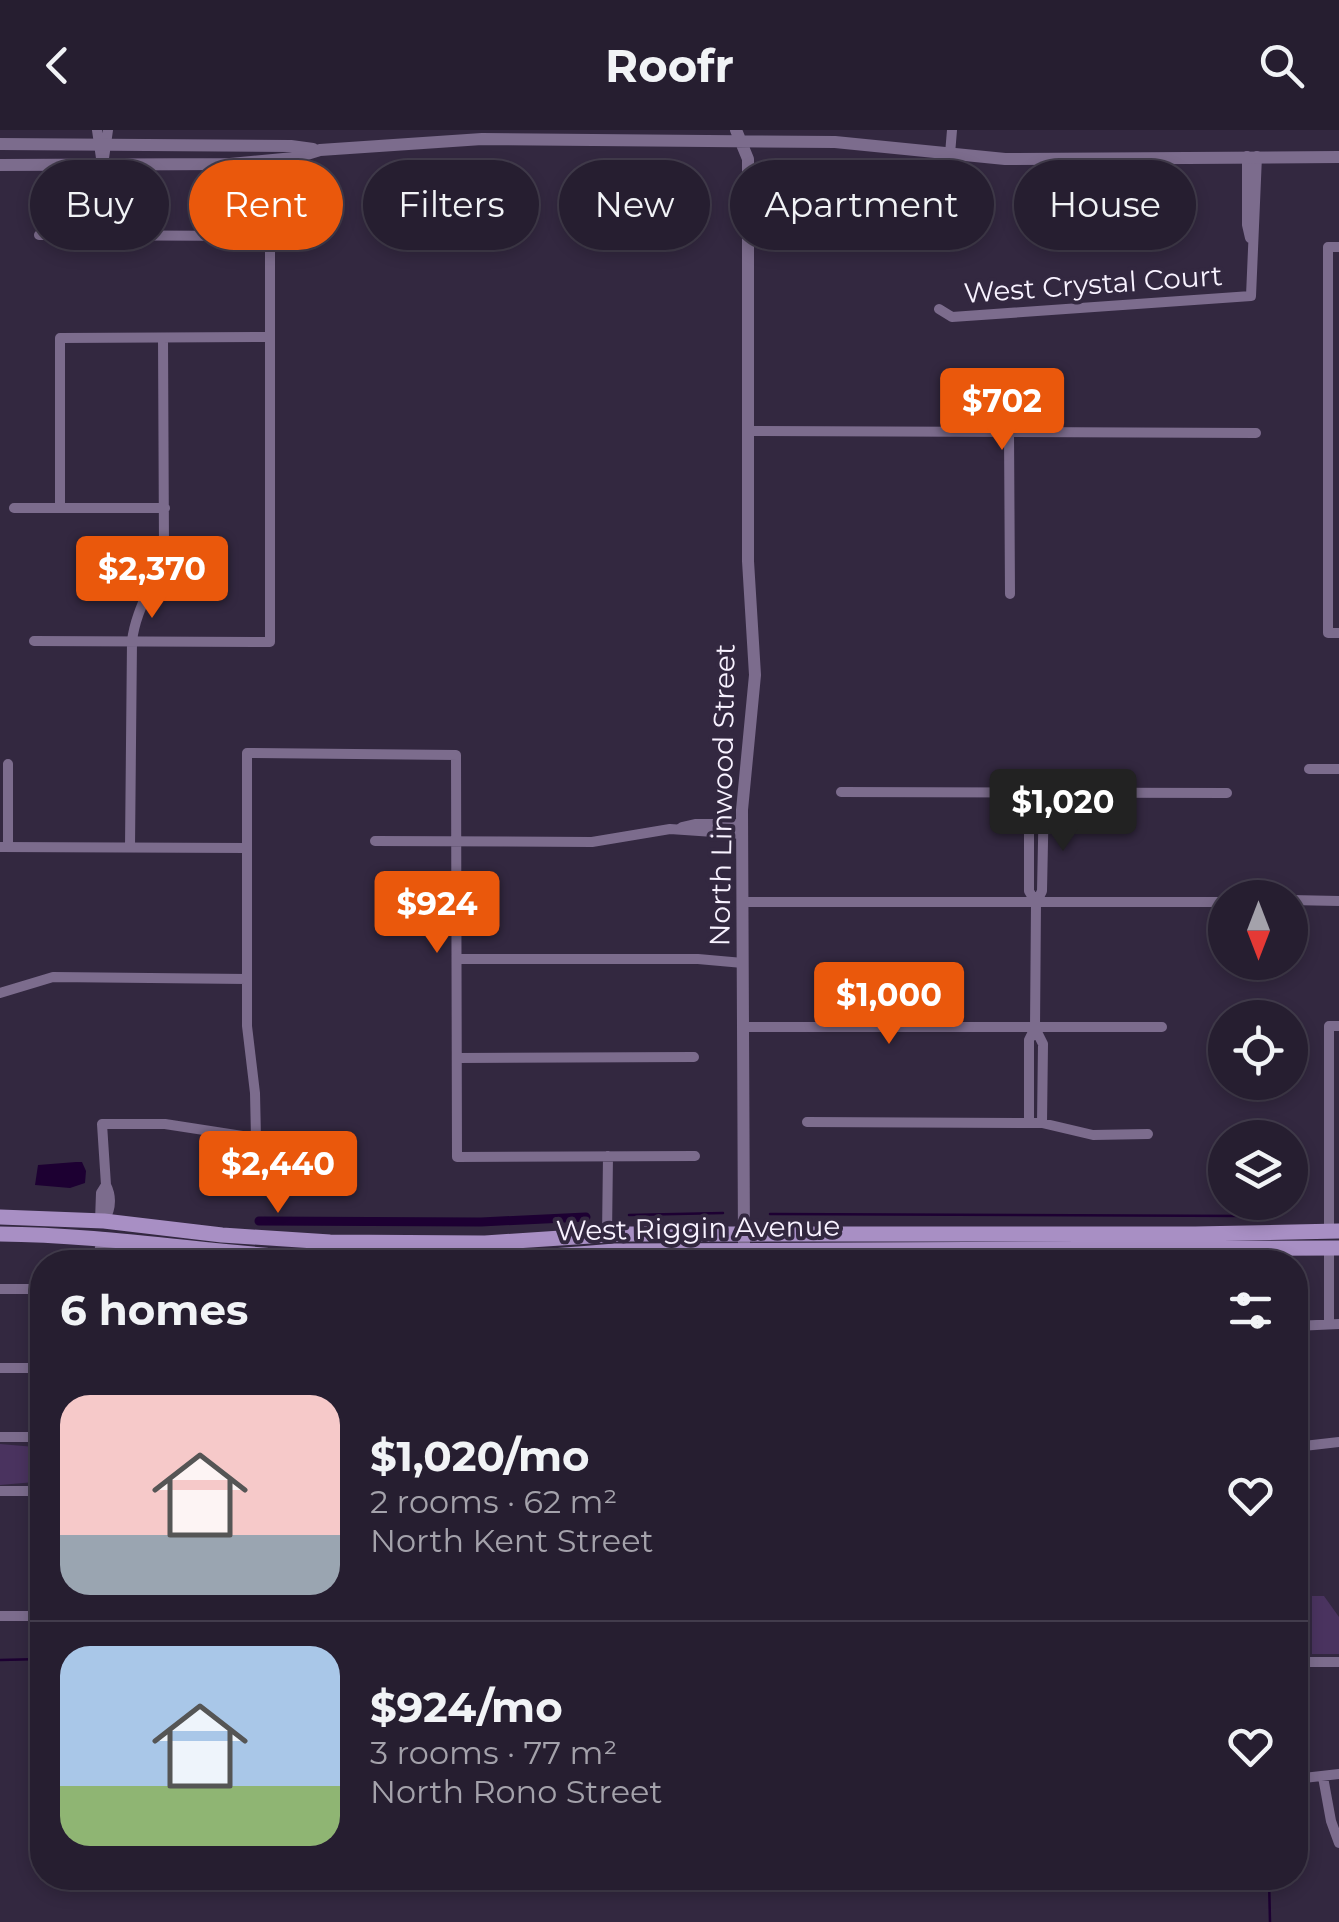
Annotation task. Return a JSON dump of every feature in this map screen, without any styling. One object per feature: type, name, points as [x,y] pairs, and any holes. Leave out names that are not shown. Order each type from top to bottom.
[{"type":"main road","name":"West Riggin Avenue","points":[[0,1217],[102,1221],[330,1242],[485,1243],[607,1235],[744,1242],[1209,1249],[1224,1243],[1335,1240]]},
{"type":"main road","points":[[0,1232],[15,1226],[91,1228],[102,1221]]},
{"type":"main road","name":"West Riggin Avenue","points":[[0,1232],[107,1238],[201,1250]]},
{"type":"main road","points":[[107,1238],[110,1233],[198,1240],[222,1235]]},
{"type":"main road","name":"West Riggin Avenue","points":[[629,1250],[744,1242],[1195,1234],[1335,1240]]},
{"type":"street","points":[[97,130],[102,160]]},
{"type":"street","points":[[102,145],[108,130]]},
{"type":"street","points":[[951,160],[952,130]]},
{"type":"street","points":[[0,144],[291,146],[320,150],[466,140],[742,134],[862,143],[951,156],[1048,160],[1339,157]]},
{"type":"street","name":"North Linwood Street","points":[[742,134],[748,160]]},
{"type":"street","points":[[169,165],[294,158],[320,150]]},
{"type":"street","name":"West Crystal Court","points":[[939,309],[952,317],[1251,296],[1256,226],[1252,156]]},
{"type":"street","points":[[0,165],[30,165]]},
{"type":"street","points":[[34,641],[270,642],[270,236],[169,235]]},
{"type":"street","points":[[1339,247],[1328,247],[1334,505],[1328,633],[1339,633]]},
{"type":"street","name":"North Linwood Street","points":[[744,1242],[744,777],[755,674],[748,584],[747,250]]},
{"type":"street","points":[[60,508],[60,338],[270,338]]},
{"type":"street","points":[[130,848],[132,641],[138,611],[161,562],[165,508],[163,338]]},
{"type":"street","points":[[747,431],[1256,433]]},
{"type":"street","points":[[1009,433],[1010,594]]},
{"type":"street","points":[[14,508],[165,508]]},
{"type":"street","points":[[102,1221],[110,1212],[102,1124],[165,1124],[256,1138],[247,1034],[247,753],[456,755],[457,1157],[695,1156]]},
{"type":"street","points":[[8,764],[4,847],[247,848]]},
{"type":"street","points":[[1309,769],[1339,769]]},
{"type":"street","points":[[841,792],[1226,793]]},
{"type":"street","points":[[1029,793],[1030,892],[1036,903]]},
{"type":"street","points":[[1029,1123],[1044,793]]},
{"type":"street","points":[[375,841],[602,841],[694,824],[743,829]]},
{"type":"street","points":[[1308,900],[1339,901]]},
{"type":"street","points":[[743,902],[1208,902]]},
{"type":"street","points":[[457,959],[698,959],[743,963]]},
{"type":"street","points":[[0,993],[52,978],[247,979]]},
{"type":"street","points":[[1308,1325],[1334,1324],[1334,1026]]},
{"type":"street","points":[[743,1027],[1162,1027]]},
{"type":"street","points":[[1035,1028],[1043,1044],[1042,1123]]},
{"type":"street","points":[[457,1058],[694,1057]]},
{"type":"street","points":[[807,1122],[1042,1123],[1093,1135],[1148,1134]]},
{"type":"street","points":[[607,1235],[608,1156]]},
{"type":"street","points":[[102,1250],[107,1238]]},
{"type":"street","points":[[107,1238],[108,1250]]},
{"type":"street","points":[[0,1289],[30,1291]]},
{"type":"street","points":[[0,1368],[30,1368]]},
{"type":"street","points":[[0,1438],[30,1438]]},
{"type":"street","points":[[1308,1445],[1339,1442]]},
{"type":"street","points":[[0,1491],[30,1491]]},
{"type":"street","points":[[0,1616],[30,1616]]},
{"type":"street","points":[[1308,1662],[1339,1662]]},
{"type":"street","points":[[1308,1779],[1339,1774]]},
{"type":"street","points":[[1323,1777],[1339,1843]]},
{"type":"shaded area","points":[[82,1162],[85,1183],[70,1188],[35,1185],[38,1165]]},
{"type":"shaded area","points":[[0,1444],[30,1447],[30,1482],[0,1485]]},
{"type":"shaded area","points":[[1312,1596],[1324,1596],[1339,1617],[1339,1654],[1312,1654]]},
{"type":"waterway","points":[[629,1215],[723,1213]]},
{"type":"waterway","points":[[770,1214],[1208,1216]]},
{"type":"waterway","points":[[259,1221],[481,1222],[586,1217]]},
{"type":"waterway","points":[[0,1660],[30,1659]]},
{"type":"waterway","points":[[1269,1890],[1270,1922]]}]
